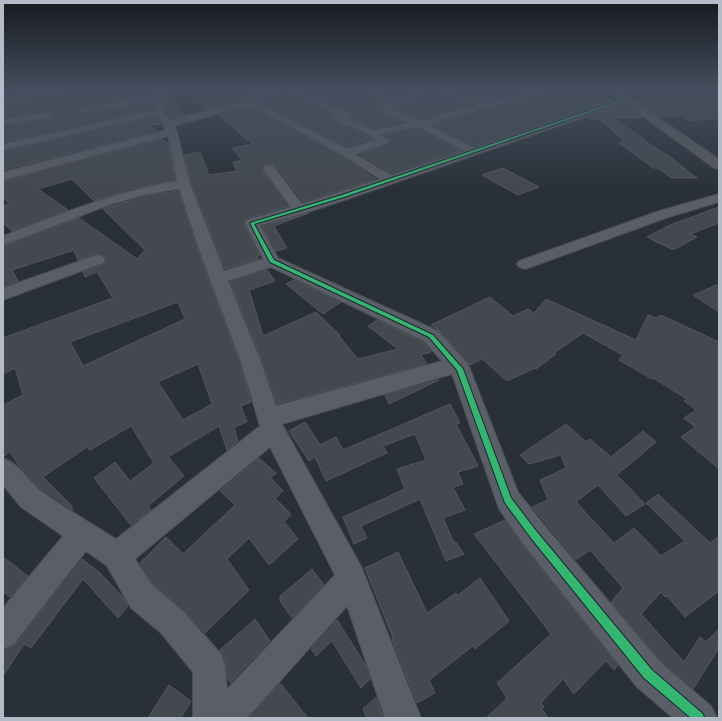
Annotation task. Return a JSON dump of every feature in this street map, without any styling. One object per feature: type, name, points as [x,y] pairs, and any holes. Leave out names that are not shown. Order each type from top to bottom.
[{"type":"highway","points":[[664,124],[719,164]]},
{"type":"highway","points":[[671,124],[719,154]]},
{"type":"street","points":[[3,147],[107,124]]},
{"type":"street","points":[[3,176],[117,145],[147,124]]},
{"type":"street","points":[[167,124],[184,184],[209,255],[250,362],[271,424],[352,578],[403,718]]},
{"type":"street","points":[[293,124],[346,153],[390,180]]},
{"type":"street","points":[[346,153],[384,141],[373,133],[351,124]]},
{"type":"street","points":[[419,124],[474,152]]},
{"type":"street","points":[[373,133],[397,127],[426,124]]},
{"type":"street","points":[[549,124],[474,152],[300,210],[252,223],[272,260],[431,336],[456,365],[462,377],[508,500],[534,535],[648,674],[699,718]]},
{"type":"street","points":[[268,169],[300,210]]},
{"type":"street","points":[[3,241],[107,201],[146,190],[184,184]]},
{"type":"street","points":[[525,264],[664,214],[719,198]]},
{"type":"street","points":[[3,294],[97,260]]},
{"type":"street","points":[[219,278],[272,260]]},
{"type":"street","points":[[117,556],[271,424],[456,365]]},
{"type":"street","points":[[8,481],[30,498],[117,556],[142,597],[172,622],[209,666],[211,718]]},
{"type":"street","points":[[3,634],[83,533]]},
{"type":"street","points":[[224,718],[352,578]]},
{"type":"building","points":[[17,124],[86,124],[3,142],[3,126]]},
{"type":"building","points":[[126,124],[160,124],[150,125],[156,131],[3,170],[3,151]]},
{"type":"building","points":[[229,124],[283,124],[341,156],[376,179],[303,202],[274,165],[264,165],[262,170],[289,206],[246,219],[244,224],[260,255],[257,256],[259,259],[225,269],[191,184],[184,155],[200,152],[209,175],[237,171],[233,162],[242,160],[232,148],[252,144]]},
{"type":"building","points":[[302,124],[340,124],[373,139],[347,147]]},
{"type":"building","points":[[363,124],[395,124],[374,128]]},
{"type":"building","points":[[436,124],[541,124],[474,146],[433,125]]},
{"type":"building","points":[[605,124],[622,124],[669,156],[697,178],[671,178],[658,168],[653,168],[619,143],[625,142]]},
{"type":"building","points":[[418,129],[460,151],[391,173],[359,154],[388,144],[390,141],[384,135]]},
{"type":"building","points":[[163,139],[168,144],[175,180],[132,189],[94,201],[72,179],[38,189],[68,210],[12,231],[3,223],[3,206],[9,204],[3,197],[3,181]]},
{"type":"building","points":[[503,168],[539,187],[518,195],[482,175]]},
{"type":"building","points":[[178,191],[200,256],[240,362],[251,402],[241,406],[247,422],[234,427],[238,441],[227,450],[219,426],[168,457],[184,476],[148,506],[151,510],[131,525],[94,478],[115,462],[130,481],[154,463],[131,426],[90,450],[87,447],[43,477],[72,506],[72,510],[36,485],[20,467],[10,452],[3,457],[3,405],[23,395],[15,368],[3,374],[3,338],[113,298],[97,272],[85,277],[83,272],[104,264],[106,259],[103,256],[96,254],[78,260],[74,250],[12,270],[18,281],[3,286],[3,246],[79,218],[137,259],[145,250],[103,209],[147,195]],"holes":[[[178,302],[185,319],[83,366],[70,342]],[[198,364],[212,404],[183,420],[158,382]]]},
{"type":"building","points":[[719,207],[719,223],[690,234],[697,237],[675,249],[671,249],[647,237],[670,225]]},
{"type":"building","points":[[309,213],[274,226],[287,248],[276,251],[262,226]]},
{"type":"building","points":[[267,270],[275,281],[249,290],[263,336],[316,312],[340,335],[339,336],[358,359],[398,349],[368,326],[377,320],[423,342],[431,352],[421,355],[427,364],[277,404],[262,361],[230,282]]},
{"type":"building","points":[[294,280],[341,302],[323,314],[286,284]]},
{"type":"building","points":[[719,284],[719,312],[693,295]]},
{"type":"building","points":[[490,297],[513,316],[528,309],[534,313],[546,299],[636,340],[648,315],[656,318],[661,315],[719,342],[719,469],[681,437],[695,427],[684,418],[696,410],[684,401],[687,399],[653,378],[652,379],[619,360],[623,355],[583,333],[554,353],[556,354],[536,369],[535,368],[507,381],[482,359],[470,365],[439,330],[431,325]]},
{"type":"building","points":[[439,380],[389,404],[385,395]]},
{"type":"building","points":[[450,404],[460,423],[456,424],[478,466],[458,472],[463,484],[453,487],[465,510],[443,518],[454,543],[456,542],[464,554],[446,561],[420,499],[361,526],[367,538],[354,544],[343,517],[405,489],[397,469],[426,460],[415,434],[383,446],[387,453],[326,481],[315,457],[309,461],[289,431],[305,422],[320,445],[336,437],[343,450]]},
{"type":"building","points":[[566,424],[586,442],[590,439],[611,457],[643,431],[656,442],[617,475],[645,504],[626,516],[598,485],[576,502],[614,543],[634,528],[661,556],[685,541],[646,503],[658,494],[710,543],[719,536],[719,591],[685,617],[667,596],[665,597],[661,592],[641,614],[684,662],[700,637],[706,642],[719,629],[719,648],[693,689],[661,661],[611,602],[623,588],[590,550],[575,559],[532,507],[548,500],[540,480],[566,468],[561,455],[529,464],[520,455]]},
{"type":"building","points":[[259,458],[276,473],[271,478],[283,491],[275,498],[291,514],[284,522],[298,539],[269,565],[249,538],[227,559],[249,590],[205,633],[184,610],[154,585],[140,563],[166,537],[183,554],[235,505],[220,491]]},
{"type":"building","points":[[505,520],[523,546],[618,665],[614,670],[606,661],[574,694],[563,679],[541,703],[544,707],[542,709],[548,718],[486,718],[507,698],[497,683],[551,634],[474,534]]},
{"type":"building","points":[[398,552],[427,613],[456,593],[457,596],[480,578],[509,621],[475,649],[473,646],[429,680],[435,693],[417,703],[365,568]]},
{"type":"building","points":[[3,557],[28,576],[10,597],[3,592]]},
{"type":"building","points":[[82,559],[100,573],[124,598],[128,606],[118,618],[83,579],[31,648],[24,644],[3,676],[3,650],[15,645]]},
{"type":"building","points":[[312,569],[324,585],[292,618],[280,601],[280,596]]},
{"type":"building","points":[[255,619],[270,641],[230,683],[220,650]]},
{"type":"building","points":[[337,620],[365,664],[370,679],[361,688],[332,641],[316,656],[311,649]]},
{"type":"building","points":[[280,683],[308,718],[249,718]]},
{"type":"building","points":[[169,685],[191,701],[181,718],[148,718]]},
{"type":"building","points":[[376,697],[383,718],[367,718],[363,709]]},
{"type":"cycle path","points":[[556,124],[343,196],[252,223],[272,261],[431,336],[460,369],[508,500],[534,535],[648,674],[699,718]]}]
